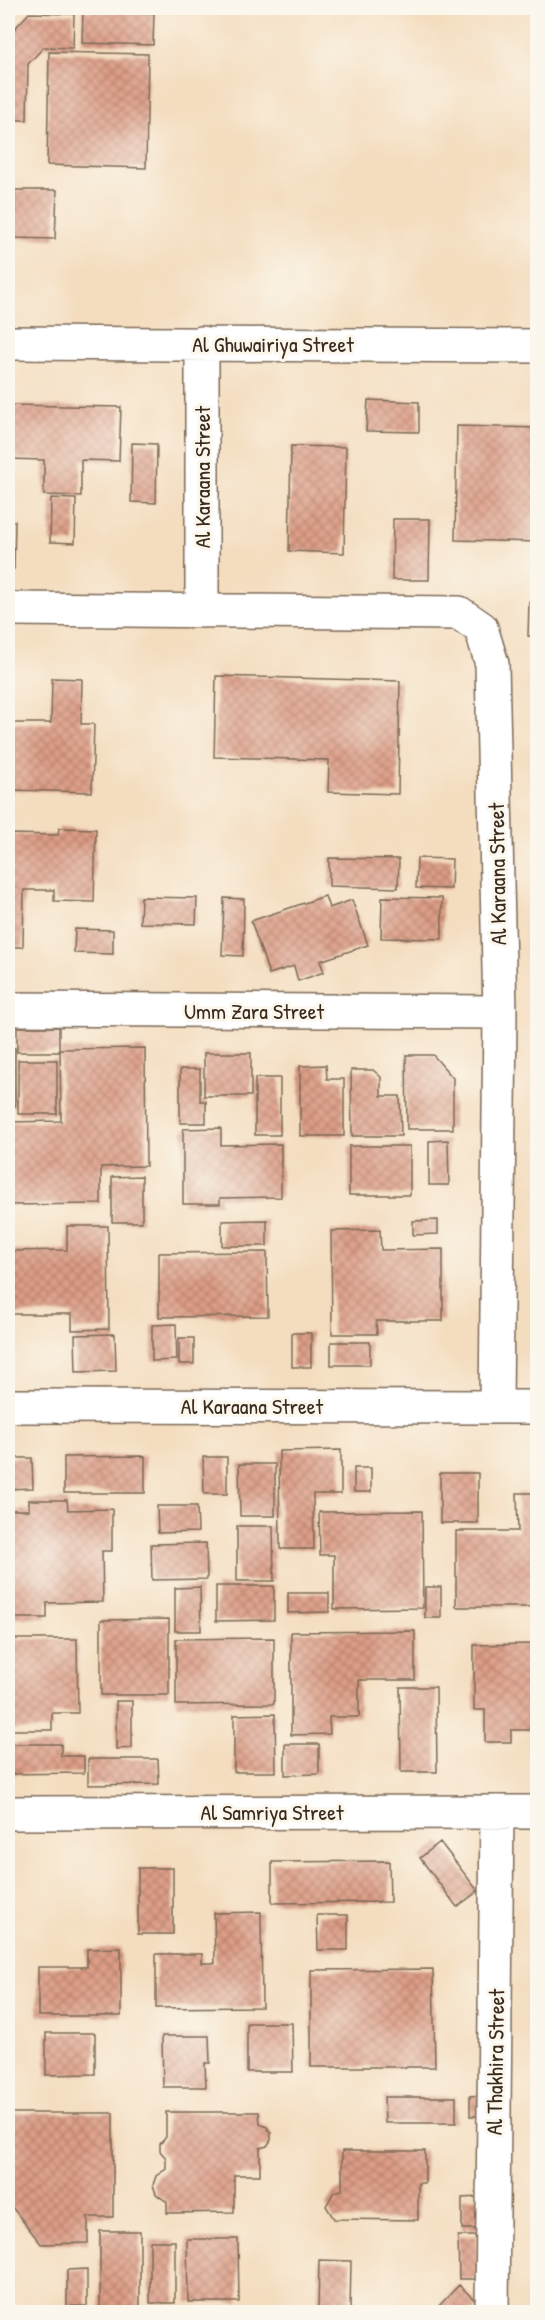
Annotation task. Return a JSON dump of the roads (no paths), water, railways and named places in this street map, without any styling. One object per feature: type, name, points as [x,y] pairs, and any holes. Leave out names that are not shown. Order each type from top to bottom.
[{"type":"street","name":"Al Ghuwairiya Street","points":[[8,343],[537,346]]},
{"type":"street","name":"Al Karaana Street","points":[[201,343],[201,611]]},
{"type":"street","name":"Al Karaana Street","points":[[8,609],[459,613],[482,628],[492,664],[500,1012],[496,1406]]},
{"type":"street","name":"Umm Zara Street","points":[[8,1009],[500,1012]]},
{"type":"street","name":"Al Karaana Street","points":[[8,1406],[537,1407]]},
{"type":"street","name":"Al Thakhira Street","points":[[492,2313],[497,1812]]},
{"type":"street","name":"Al Samriya Street","points":[[8,1813],[537,1812]]}]
